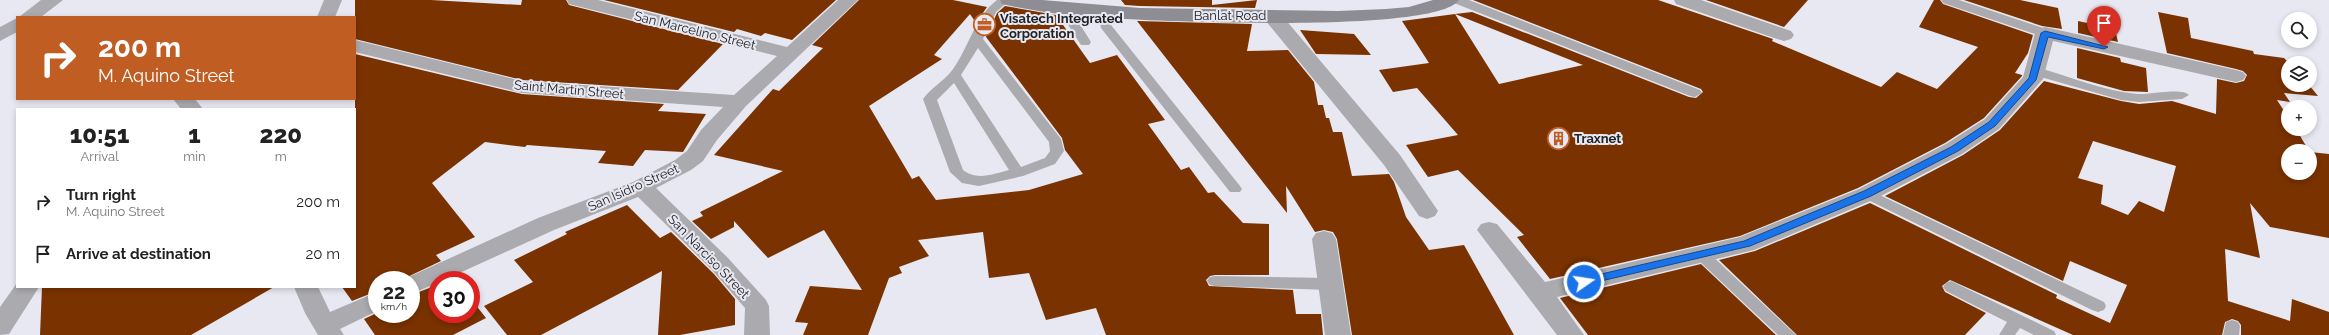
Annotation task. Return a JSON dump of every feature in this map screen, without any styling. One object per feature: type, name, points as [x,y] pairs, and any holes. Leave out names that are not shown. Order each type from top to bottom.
[{"type":"street","points":[[30,16],[54,0]]},
{"type":"street","points":[[326,16],[333,0]]},
{"type":"street","name":"San Marcelino Street","points":[[576,0],[791,54]]},
{"type":"street","name":"San Isidro Street","points":[[420,281],[546,224],[641,187],[689,162],[739,102],[849,0]]},
{"type":"street","name":"Banlat Road","points":[[1009,0],[1040,3],[1073,9],[1162,15],[1272,16],[1390,14],[1421,10],[1450,0]]},
{"type":"street","points":[[1683,0],[1784,35]]},
{"type":"street","points":[[1272,16],[1392,160],[1427,211]]},
{"type":"street","points":[[0,35],[16,25]]},
{"type":"street","points":[[1540,292],[1746,244],[1868,194],[1954,149],[1992,124],[2033,78],[2045,33],[2236,76]]},
{"type":"street","name":"Saint Martin Street","points":[[356,46],[522,87],[739,102]]},
{"type":"street","points":[[184,100],[192,108]]},
{"type":"street","name":"San Narciso Street","points":[[641,187],[720,264],[757,306],[757,335]]},
{"type":"street","points":[[1490,230],[1540,292],[1571,335]]},
{"type":"street","points":[[1324,239],[1338,335]]},
{"type":"street","points":[[0,327],[26,288]]},
{"type":"street","points":[[306,288],[316,313],[328,330],[368,306]]},
{"type":"lane","points":[[977,39],[1056,142],[1057,151],[1050,161],[1018,173],[979,181],[967,180],[956,172],[930,99],[955,75],[977,39],[991,10],[1004,0]]},
{"type":"lane","points":[[1458,0],[1695,93]]},
{"type":"lane","points":[[1947,0],[2045,33]]},
{"type":"lane","points":[[1073,9],[1073,23],[1085,42]]},
{"type":"lane","points":[[1104,11],[1105,25],[1235,189]]},
{"type":"lane","points":[[2035,71],[2121,96],[2139,98],[2182,95]]},
{"type":"lane","points":[[955,75],[1018,173]]},
{"type":"lane","points":[[1868,194],[2098,306]]},
{"type":"lane","points":[[1701,254],[1788,335]]},
{"type":"lane","points":[[1215,281],[1330,284]]},
{"type":"lane","points":[[1950,287],[2048,335]]},
{"type":"lane","points":[[2007,335],[2017,320]]},
{"type":"building","points":[[355,0],[431,0],[521,5],[522,0],[566,0],[569,5],[723,44],[678,90],[522,80],[356,39]]},
{"type":"building","points":[[604,0],[836,0],[792,40],[765,33],[761,36],[737,29],[734,32]]},
{"type":"building","points":[[859,0],[953,0],[987,7],[976,23],[970,14],[934,55],[942,59],[869,106],[912,179],[919,176],[936,200],[1029,190],[1083,174],[1065,150],[1062,138],[986,37],[997,13],[1005,6],[1056,15],[1090,63],[1117,55],[1165,120],[1148,124],[1181,170],[1189,167],[1208,193],[1214,192],[1243,223],[1269,224],[1269,275],[1215,275],[1210,276],[1206,280],[1209,286],[1293,290],[1296,314],[1321,314],[1323,335],[1106,335],[1096,308],[1046,320],[1029,273],[989,278],[983,232],[918,240],[929,256],[899,267],[902,273],[889,278],[868,335],[803,335],[808,323],[795,322],[810,286],[862,290],[824,230],[768,258],[734,221],[734,227],[711,239],[692,221],[703,216],[700,212],[783,171],[714,155],[773,89],[779,91],[823,48],[812,45]]},
{"type":"building","points":[[1121,0],[1212,0],[1212,5],[1257,0],[1255,8],[1140,6],[1125,5]]},
{"type":"building","points":[[1473,0],[1658,0],[1773,39],[1772,41],[1881,87],[1897,72],[1937,89],[1978,47],[1919,27],[1934,0],[1940,0],[1943,4],[2033,35],[2028,53],[2015,73],[2022,76],[1984,118],[1945,143],[1858,188],[1740,236],[1550,279],[1517,237],[1524,235],[1458,170],[1428,177],[1406,145],[1458,135],[1417,88],[1393,92],[1379,70],[1429,63],[1402,21],[1455,14],[1472,12],[1689,97],[1696,98],[1703,92],[1701,89]],"holes":[[[1455,14],[1583,65],[1499,84]]]},
{"type":"building","points":[[1706,0],[1808,0],[1784,27]]},
{"type":"building","points":[[1964,0],[2020,0],[2058,8],[2062,29],[2042,26]]},
{"type":"building","points":[[2158,12],[2188,18],[2191,38],[2253,51],[2254,54],[2281,58],[2281,92],[2315,92],[2318,96],[2284,93],[2289,100],[2277,100],[2281,106],[2281,136],[2300,136],[2305,144],[2281,144],[2281,180],[2317,180],[2317,153],[2329,154],[2329,238],[2270,227],[2250,203],[2260,258],[2225,249],[2228,301],[2290,321],[2292,299],[2329,312],[2329,335],[2241,335],[2241,325],[2238,321],[2232,319],[2225,322],[2222,335],[2073,335],[1950,280],[1942,286],[1945,292],[1986,313],[1965,335],[1797,335],[1719,260],[1755,251],[1870,203],[2057,295],[2056,298],[2110,323],[2127,285],[2070,261],[2063,281],[1885,196],[1963,155],[2000,130],[2044,81],[2121,101],[2139,104],[2172,101],[2216,114],[2217,79],[2236,83],[2244,81],[2247,75],[2243,71],[2167,53]],"holes":[[[2093,141],[2176,166],[2164,212],[2139,201],[2128,215],[2101,204],[2103,185],[2078,178]]]},
{"type":"building","points":[[1137,21],[1252,24],[1247,51],[1288,50],[1314,82],[1318,105],[1323,105],[1326,118],[1329,118],[1333,132],[1342,132],[1352,176],[1389,174],[1394,182],[1406,217],[1429,250],[1464,245],[1514,335],[1352,335],[1337,239],[1333,232],[1324,230],[1315,232],[1286,186],[1287,213]]},
{"type":"building","points":[[2078,21],[2115,29],[2118,42],[2078,33]]},
{"type":"building","points":[[1300,30],[1354,34],[1371,55],[1316,54]]},
{"type":"building","points":[[2077,48],[2120,58],[2121,62],[2146,68],[2148,92],[2124,91],[2077,78]]},
{"type":"building","points":[[356,54],[522,94],[664,104],[658,111],[706,114],[683,152],[645,150],[633,166],[598,163],[606,151],[527,145],[525,147],[485,142],[432,183],[475,237],[436,255],[441,261],[420,271],[368,271],[368,295],[352,301],[343,288],[356,288]]},
{"type":"building","points":[[627,205],[660,238],[671,232],[714,274],[735,299],[735,325],[680,335],[658,335],[662,271],[541,335],[507,335],[484,306],[533,282],[514,260],[567,234],[565,232]]},
{"type":"building","points":[[1701,264],[1776,335],[1588,335],[1560,298]]},
{"type":"building","points":[[42,288],[272,288],[191,335],[40,335]]},
{"type":"building","points":[[428,288],[428,323],[476,323],[453,335],[375,335],[364,319],[368,317],[368,323],[420,323],[420,292]]},
{"type":"building","points":[[480,310],[486,318],[480,321]]},
{"type":"place","name":"Visatech Integrated Corporation","points":[[985,25]]},
{"type":"place","name":"Traxnet","points":[[1559,138]]},
{"type":"route","points":[[1584,282],[1746,244],[1794,223],[1868,194],[1954,149],[1992,124],[2033,78],[2045,33],[2104,47]]}]
